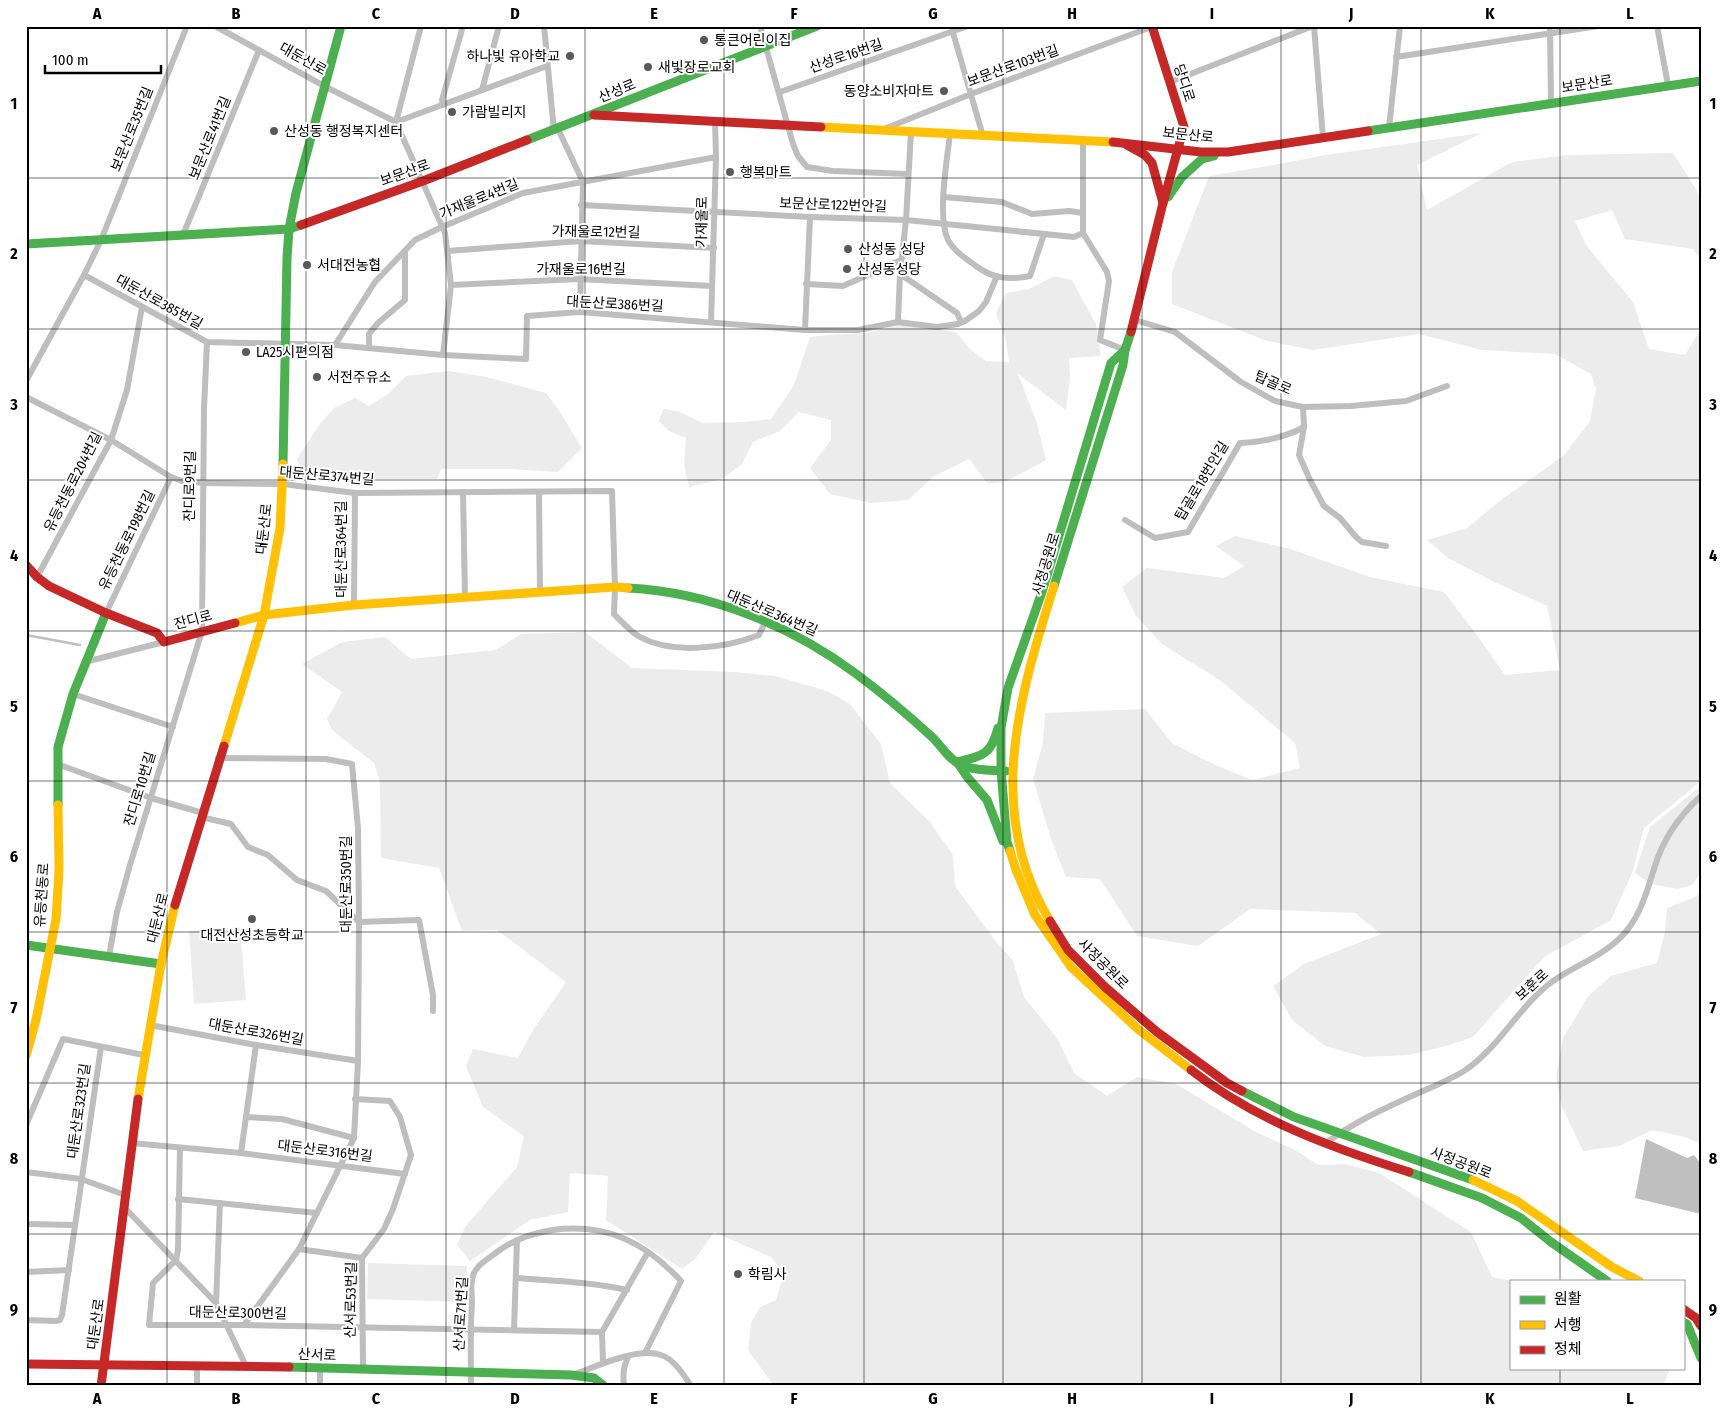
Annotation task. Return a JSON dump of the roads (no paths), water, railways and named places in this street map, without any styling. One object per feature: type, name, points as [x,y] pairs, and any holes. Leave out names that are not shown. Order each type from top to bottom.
[{"type":"main road","name":"대둔산로","points":[[102,1386],[131,1143],[144,1055],[161,964],[218,758],[252,658],[264,615],[280,528],[283,484],[289,229],[296,193],[342,26]]},
{"type":"main road","name":"산성로","points":[[594,115],[817,26]]},
{"type":"main road","name":"당디로","points":[[1153,27],[1184,127],[1180,149]]},
{"type":"main road","name":"보문산로","points":[[26,244],[289,229],[424,181],[594,115],[1122,143],[1201,152],[1228,152],[1668,85],[1701,82]]},
{"type":"main road","points":[[1122,143],[1145,155],[1152,163],[1163,203]]},
{"type":"main road","name":"사정공원로","points":[[1180,149],[1163,203],[1135,320],[1125,350],[1123,365],[1039,633],[1026,678],[1019,714],[1012,772],[1014,812],[1021,852],[1038,901],[1068,950],[1105,987],[1156,1032],[1227,1083],[1294,1117],[1466,1178],[1517,1201],[1612,1267],[1637,1280]]},
{"type":"main road","points":[[1163,203],[1182,177],[1202,159],[1228,152]]},
{"type":"main road","name":"사정공원로","points":[[1125,350],[1111,363],[1042,592],[1004,704],[1001,728],[1001,770],[1007,842],[1035,916],[1071,967],[1126,1019],[1213,1087],[1272,1121],[1357,1156],[1482,1198],[1520,1218],[1606,1280]]},
{"type":"main road","points":[[26,565],[49,586],[106,613]]},
{"type":"main road","name":"대둔산로364번길","points":[[264,615],[465,596],[615,587],[651,589],[691,597],[734,609],[765,622],[796,636],[829,655],[854,672],[929,735],[957,762],[972,768],[1012,772]]},
{"type":"main road","name":"잔디로","points":[[106,613],[157,633],[164,642],[264,615]]},
{"type":"main road","name":"유등천동로","points":[[26,1056],[36,1020],[56,919],[59,870],[57,764],[60,736],[73,694],[106,613]]},
{"type":"main road","points":[[1004,704],[994,743],[990,750],[983,755],[957,762],[987,800],[1016,870]]},
{"type":"main road","name":"대둔산로","points":[[26,945],[161,964]]},
{"type":"main road","points":[[1684,1309],[1698,1316],[1701,1326]]},
{"type":"main road","points":[[1685,1323],[1701,1358]]},
{"type":"main road","name":"산서로","points":[[26,1364],[197,1365],[571,1375],[594,1378],[604,1386]]},
{"type":"street","name":"보문산로35번길","points":[[26,381],[101,240],[186,26]]},
{"type":"street","name":"대둔산로","points":[[215,26],[326,87]]},
{"type":"street","points":[[396,122],[422,26]]},
{"type":"street","points":[[443,105],[442,100],[462,26]]},
{"type":"street","points":[[482,90],[499,26]]},
{"type":"street","points":[[544,26],[547,66],[556,130],[583,182],[579,279],[580,312]]},
{"type":"street","points":[[760,26],[764,46],[780,92],[798,156],[807,167],[833,172],[908,174]]},
{"type":"street","name":"산성로16번길","points":[[780,92],[952,29],[968,26]]},
{"type":"street","points":[[1170,82],[1313,26],[1323,138]]},
{"type":"street","points":[[1389,128],[1400,26]]},
{"type":"street","points":[[1396,57],[1550,30],[1598,26]]},
{"type":"street","points":[[1657,26],[1668,85]]},
{"type":"street","name":"보문산로103번길","points":[[880,130],[971,94],[1153,27]]},
{"type":"street","points":[[952,29],[983,136]]},
{"type":"street","points":[[1550,30],[1551,103]]},
{"type":"street","name":"보문산로41번길","points":[[183,235],[259,50]]},
{"type":"street","points":[[396,122],[547,66]]},
{"type":"street","points":[[326,87],[396,122],[424,181],[445,232],[448,251],[451,285],[443,355]]},
{"type":"street","name":"가재울로","points":[[711,322],[716,122]]},
{"type":"street","points":[[898,322],[911,132]]},
{"type":"street","points":[[950,134],[943,223],[949,240],[962,256],[980,270],[997,276],[1015,279],[1030,276],[1044,234]]},
{"type":"street","points":[[1083,141],[1083,232],[1107,272],[1110,281],[1100,340],[1125,350]]},
{"type":"street","name":"가재울로4번길","points":[[335,346],[375,282],[415,240],[523,194],[716,157]]},
{"type":"street","points":[[944,197],[1002,202],[1032,214],[1069,211],[1083,213]]},
{"type":"street","name":"보문산로122번안길","points":[[582,206],[906,220],[1074,237],[1083,232]]},
{"type":"street","points":[[805,330],[810,217]]},
{"type":"street","name":"가재울로12번길","points":[[448,251],[581,241],[714,248]]},
{"type":"street","points":[[369,348],[369,334],[378,323],[406,300],[405,251]]},
{"type":"street","points":[[806,284],[843,286],[901,260]]},
{"type":"street","points":[[900,274],[957,313],[961,322]]},
{"type":"street","name":"대둔산로385번길","points":[[84,275],[207,342],[285,343]]},
{"type":"street","name":"대둔산로386번길","points":[[285,343],[443,355],[526,359],[527,316],[580,312],[805,330],[858,330],[898,322],[937,327],[961,322],[979,311],[986,302],[997,276]]},
{"type":"street","name":"가재울로16번길","points":[[451,285],[579,279],[712,286]]},
{"type":"street","name":"유등천동로204번길","points":[[37,577],[111,440],[127,390],[142,307]]},
{"type":"street","name":"탑골로","points":[[1135,320],[1175,332],[1241,382],[1275,401],[1303,407],[1351,406],[1406,401],[1447,386]]},
{"type":"street","name":"잔디로9번길","points":[[202,631],[203,483],[207,342]]},
{"type":"street","name":"대둔산로374번길","points":[[26,396],[111,440],[171,477],[182,481],[283,484],[355,493],[612,491],[615,587]]},
{"type":"street","points":[[1303,407],[1304,427],[1299,455],[1324,506],[1340,518],[1362,542],[1386,546]]},
{"type":"street","name":"탑골로18번안길","points":[[1125,520],[1155,538],[1188,532],[1240,443],[1256,442],[1289,435],[1304,427]]},
{"type":"street","name":"유등천동로198번길","points":[[106,613],[171,477]]},
{"type":"street","points":[[463,492],[465,596]]},
{"type":"street","points":[[539,492],[540,591]]},
{"type":"street","name":"대둔산로364번길","points":[[354,605],[355,493]]},
{"type":"street","points":[[615,587],[614,614],[639,636],[654,643],[686,648],[717,647],[744,641],[759,635],[765,622]]},
{"type":"street","name":"잔디로10번길","points":[[109,956],[117,912],[202,631]]},
{"type":"street","points":[[86,662],[164,642]]},
{"type":"street","points":[[73,694],[173,727]]},
{"type":"street","name":"대둔산로350번길","points":[[218,758],[326,759],[352,764],[358,828],[358,1061],[354,1138],[299,1249],[244,1325]]},
{"type":"street","points":[[57,764],[231,824],[248,847],[268,854],[297,880],[326,891],[359,922],[419,920],[433,995],[434,1011]]},
{"type":"street","name":"보훈로","points":[[1326,1143],[1339,1133],[1374,1114],[1464,1071],[1502,1037],[1530,1001],[1549,984],[1603,953],[1619,939],[1635,921],[1660,854],[1676,824],[1684,812],[1701,796]]},
{"type":"street","name":"대둔산로326번길","points":[[150,1025],[256,1045],[358,1061]]},
{"type":"street","name":"대둔산로323번길","points":[[26,1125],[63,1039],[144,1055]]},
{"type":"street","points":[[241,1153],[256,1045]]},
{"type":"street","name":"대둔산로323번길","points":[[26,1320],[60,1320],[70,1270],[81,1179],[101,1047]]},
{"type":"street","name":"산서로53번길","points":[[355,1099],[390,1101],[400,1117],[411,1155],[393,1209],[384,1229],[362,1258],[363,1370]]},
{"type":"street","points":[[246,1117],[282,1119],[354,1138]]},
{"type":"street","name":"대둔산로316번길","points":[[131,1143],[241,1153],[404,1174]]},
{"type":"street","points":[[176,1260],[178,1250],[180,1148]]},
{"type":"street","name":"대둔산로323번길","points":[[26,1172],[81,1179]]},
{"type":"street","points":[[81,1179],[125,1195]]},
{"type":"street","points":[[178,1199],[317,1213]]},
{"type":"street","points":[[216,1303],[220,1203]]},
{"type":"street","points":[[124,1207],[216,1303],[246,1366]]},
{"type":"street","points":[[26,1224],[75,1225]]},
{"type":"street","name":"산서로71번길","points":[[471,1386],[470,1330],[473,1274],[483,1262],[506,1245],[540,1232],[571,1227],[598,1229],[624,1238],[648,1252],[664,1262],[680,1280],[645,1352]]},
{"type":"street","points":[[514,1330],[517,1240]]},
{"type":"street","points":[[299,1249],[362,1258]]},
{"type":"street","points":[[603,1363],[602,1332],[648,1252]]},
{"type":"street","name":"대둔산로300번길","points":[[176,1260],[153,1283],[149,1325],[602,1332]]},
{"type":"street","points":[[26,1272],[70,1270]]},
{"type":"street","points":[[516,1278],[610,1286],[627,1290]]},
{"type":"street","points":[[1685,1323],[1698,1316]]},
{"type":"street","points":[[571,1375],[603,1363],[645,1352],[662,1355],[673,1362],[691,1386]]},
{"type":"street","points":[[624,1386],[623,1373],[628,1357]]},
{"type":"street","points":[[197,1365],[197,1386]]},
{"type":"street","points":[[320,1368],[320,1386]]},
{"type":"waterway","points":[[26,635],[80,645]]},
{"type":"place","name":"통큰어린이집","points":[[704,40]]},
{"type":"place","name":"하나빛 유아학교","points":[[570,56]]},
{"type":"place","name":"새빛장로교회","points":[[648,67]]},
{"type":"place","name":"동양소비자마트","points":[[944,91]]},
{"type":"place","name":"가람빌리지","points":[[452,112]]},
{"type":"place","name":"산성동 행정복지센터","points":[[274,131]]},
{"type":"place","name":"행복마트","points":[[730,172]]},
{"type":"place","name":"산성동 성당","points":[[848,249]]},
{"type":"place","name":"서대전농협","points":[[307,265]]},
{"type":"place","name":"산성동성당","points":[[847,269]]},
{"type":"place","name":"LA25시편의점","points":[[246,352]]},
{"type":"place","name":"서전주유소","points":[[317,377]]},
{"type":"place","name":"대전산성초등학교","points":[[252,919]]},
{"type":"place","name":"학림사","points":[[738,1274]]}]
